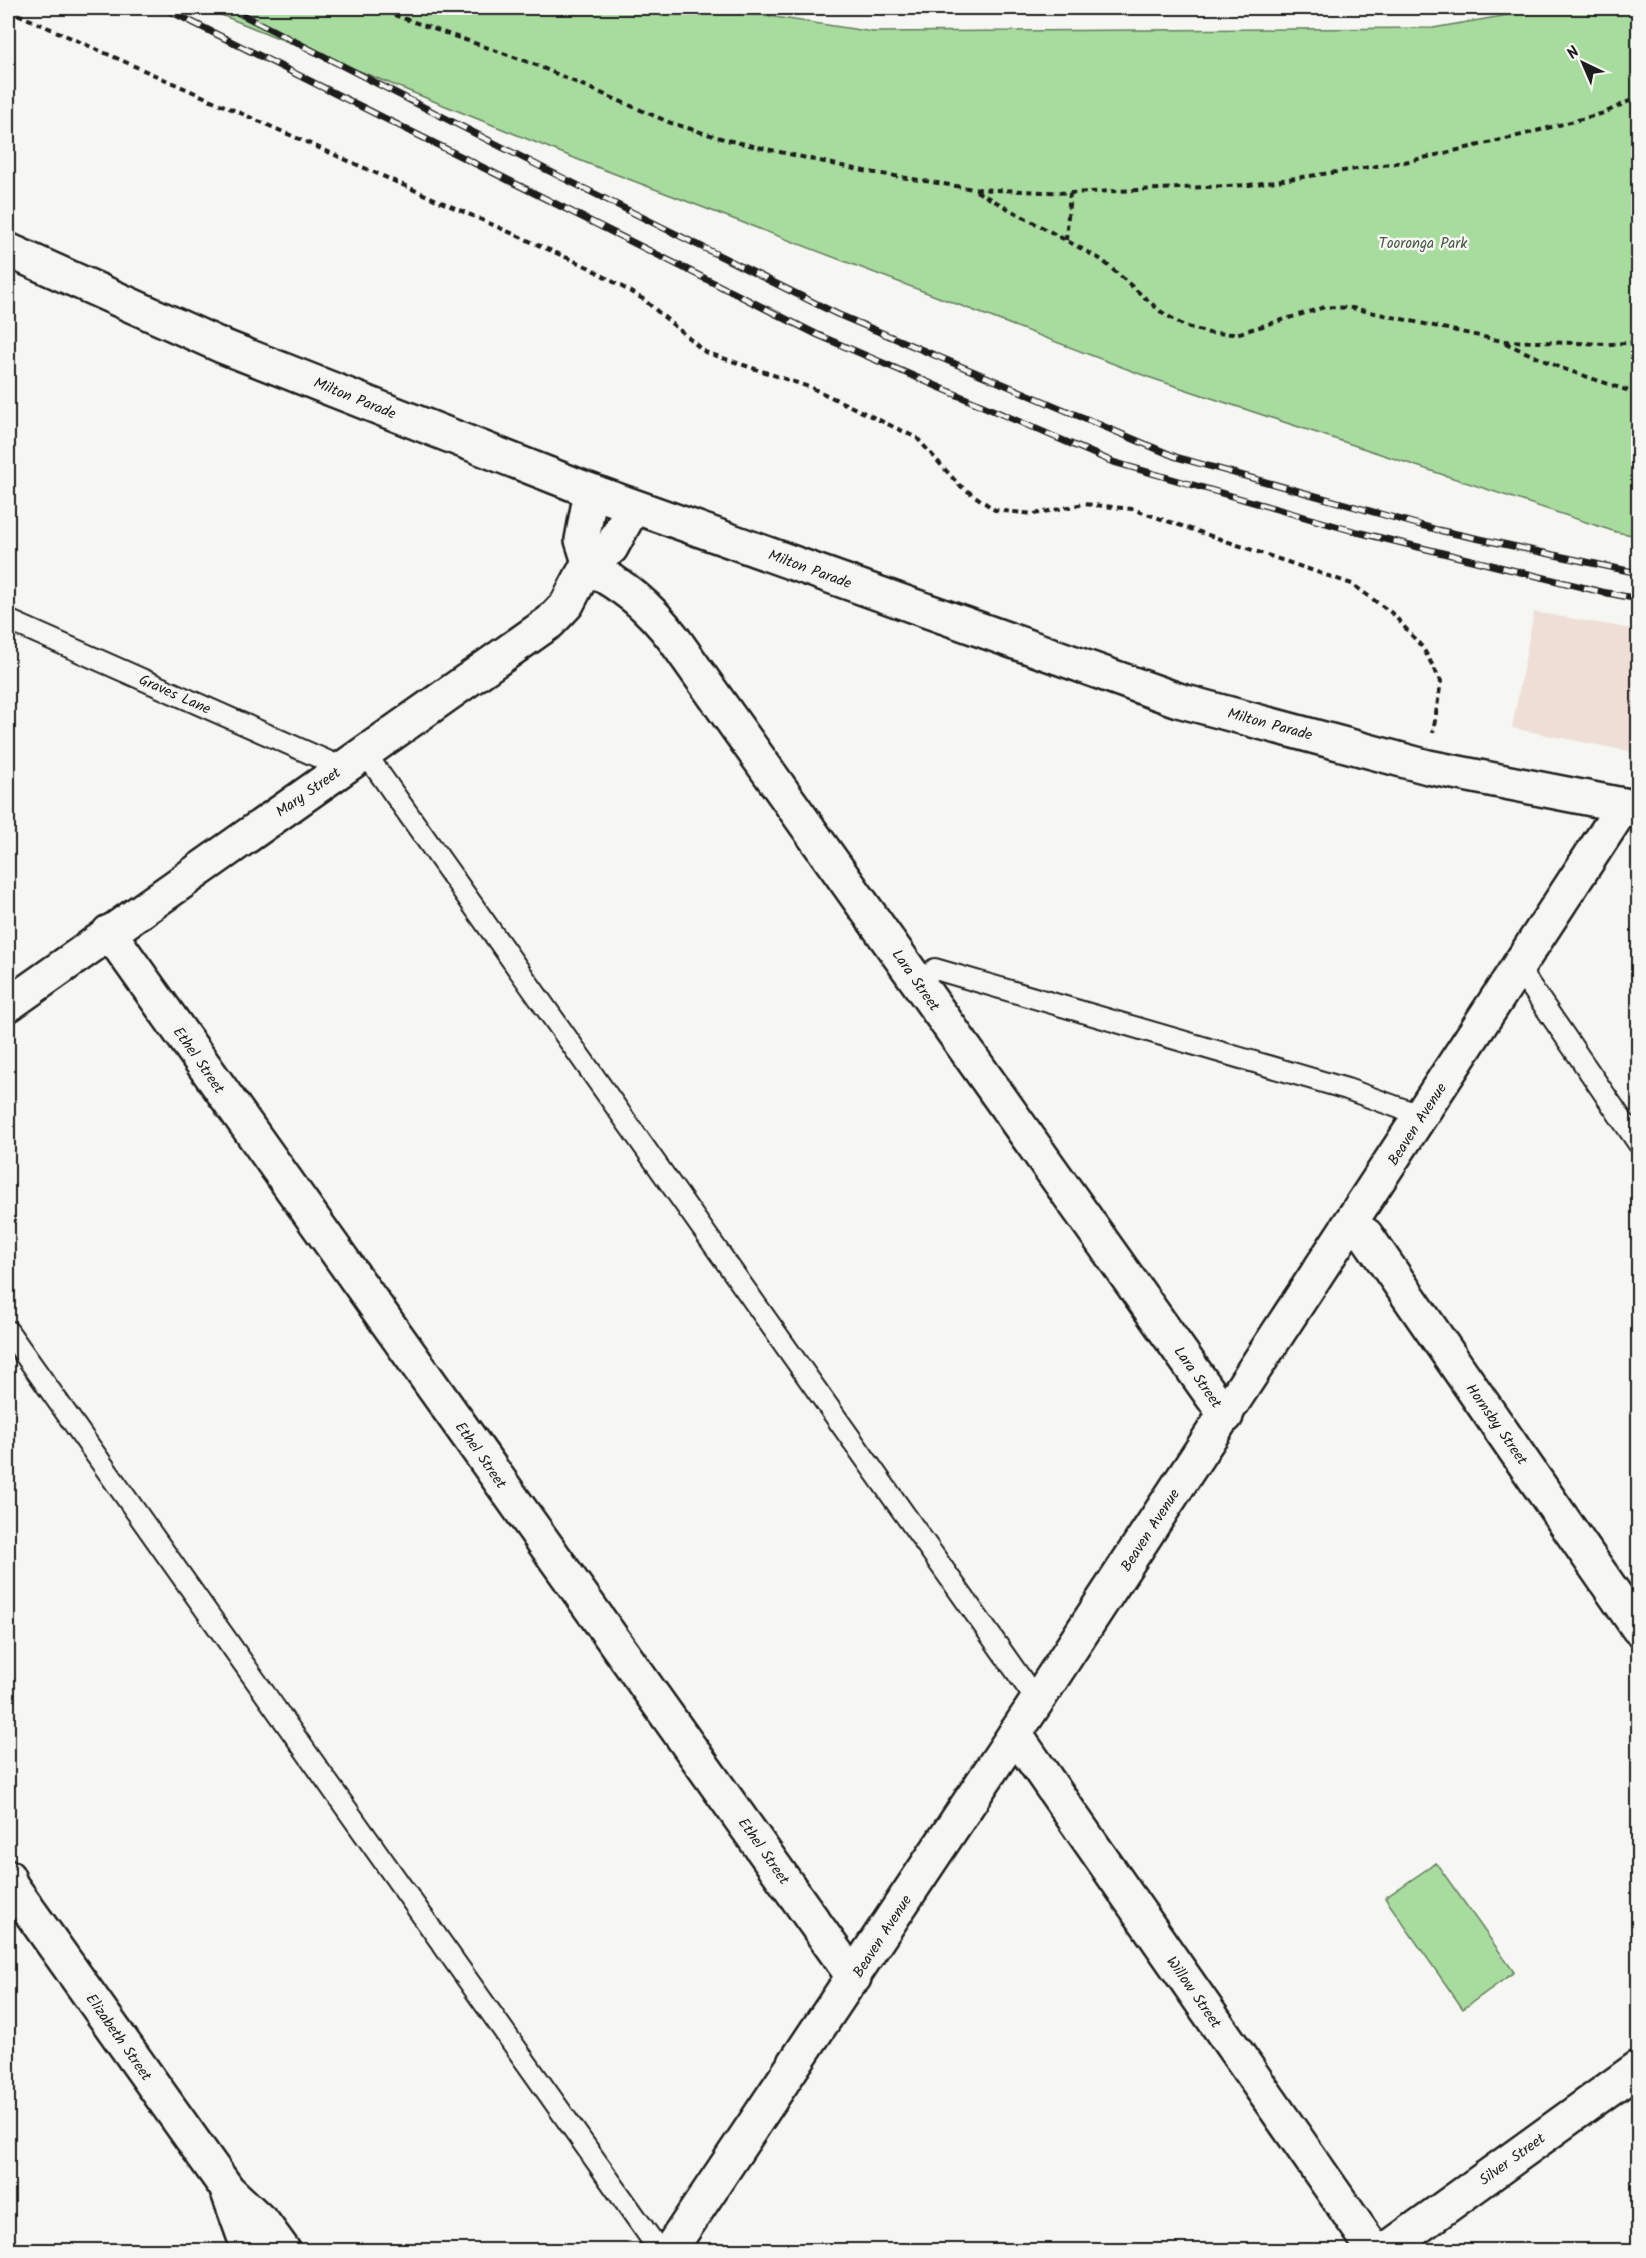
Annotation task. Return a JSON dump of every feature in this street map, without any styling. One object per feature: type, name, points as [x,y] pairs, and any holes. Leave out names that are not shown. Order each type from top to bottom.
[{"type":"street","name":"Milton Parade","points":[[8,250],[222,346],[591,491],[1178,700],[1428,766],[1631,807]]},
{"type":"street","points":[[588,564],[582,540],[591,491]]},
{"type":"street","name":"Mary Street","points":[[8,1005],[550,622],[567,604],[588,564],[611,548],[633,507]]},
{"type":"street","name":"Lara Street","points":[[588,564],[636,596],[655,614],[674,639],[1226,1416]]},
{"type":"street","name":"Beaven Avenue","points":[[670,2250],[854,1978],[1519,969],[1631,807]]},
{"type":"street","name":"Ethel Street","points":[[109,932],[854,1978]]},
{"type":"street","name":"Hornsby Street","points":[[1351,1226],[1366,1235],[1638,1628]]},
{"type":"street","name":"Willow Street","points":[[1015,1734],[1374,2250]]},
{"type":"street","name":"Elizabeth Street","points":[[8,1881],[228,2190],[264,2224],[283,2250]]},
{"type":"street","name":"Silver Street","points":[[1386,2250],[1638,2068]]},
{"type":"street","name":"Elizabeth Street","points":[[228,2190],[249,2250]]},
{"type":"lane","name":"Graves Lane","points":[[8,620],[354,760]]},
{"type":"lane","points":[[354,760],[1037,1701]]},
{"type":"lane","points":[[935,969],[1347,1089],[1422,1116]]},
{"type":"lane","points":[[1519,969],[1638,1143]]},
{"type":"lane","points":[[8,1331],[659,2250]]},
{"type":"path","points":[[374,8],[531,63],[671,123],[727,140],[864,171],[974,189],[1070,194],[1249,185],[1410,161],[1572,123],[1604,113],[1638,97]]},
{"type":"path","points":[[8,10],[588,267],[643,299],[705,352],[812,388],[917,438],[959,485],[995,510],[1034,514],[1084,504],[1132,508],[1352,584],[1393,614],[1423,648],[1441,681],[1428,766]]},
{"type":"path","points":[[974,189],[1066,240],[1122,275],[1160,311],[1184,326],[1209,333],[1236,334],[1325,307],[1352,308],[1502,341],[1611,344],[1638,342]]},
{"type":"path","points":[[1066,240],[1070,194]]},
{"type":"path","points":[[1502,341],[1561,368],[1638,394]]},
{"type":"shaded area","points":[[1534,612],[1638,630],[1638,753],[1512,728]]},
{"type":"green space","name":"Tooronga Park","points":[[204,8],[716,8],[873,32],[1433,28],[1549,8],[1638,8],[1638,536],[1616,532],[1148,377],[589,164]]},
{"type":"green space","points":[[1436,1863],[1514,1972],[1463,2009],[1385,1898]]},
{"type":"railway","points":[[164,8],[818,335],[1113,462],[1357,532],[1638,599]]},
{"type":"railway","points":[[229,8],[837,314],[1176,457],[1438,530],[1638,573]]}]
